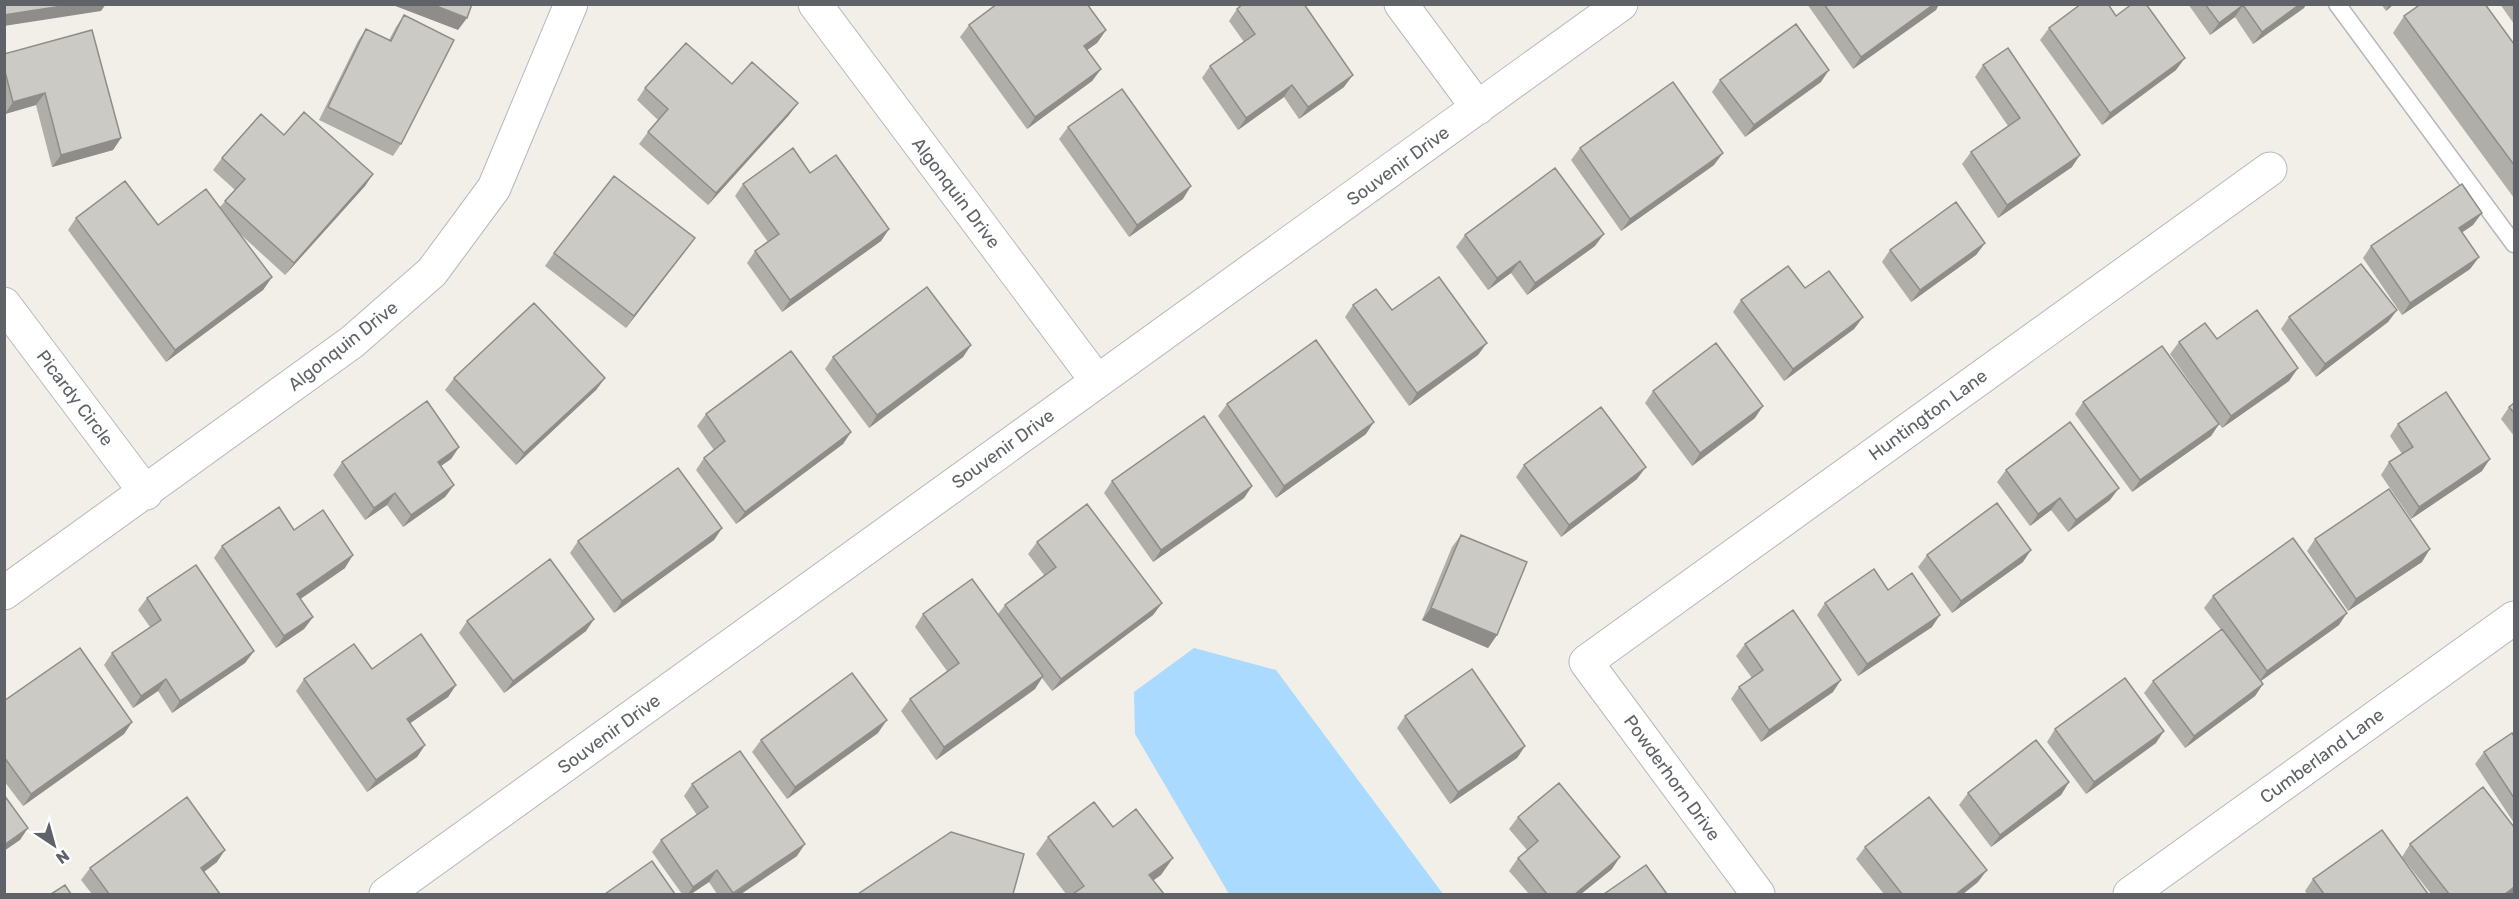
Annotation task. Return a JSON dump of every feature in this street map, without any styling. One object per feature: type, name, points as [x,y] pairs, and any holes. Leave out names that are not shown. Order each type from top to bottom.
[{"type":"street","name":"Algonquin Drive","points":[[4,593],[146,493],[352,342],[432,272],[494,188],[571,4]]},
{"type":"street","name":"Algonquin Drive","points":[[815,4],[1098,381]]},
{"type":"street","points":[[1401,4],[1478,108]]},
{"type":"street","name":"Souvenir Drive","points":[[386,894],[1621,4]]},
{"type":"street","name":"Huntington Lane","points":[[1586,662],[2270,169]]},
{"type":"street","name":"Picardy Circle","points":[[4,304],[146,493]]},
{"type":"street","name":"Cumberland Lane","points":[[2130,894],[2514,618]]},
{"type":"street","name":"Powderhorn Drive","points":[[1586,662],[1758,894]]},
{"type":"lane","points":[[2337,4],[2514,241]]},
{"type":"water","points":[[1194,648],[1276,670],[1443,894],[1229,894],[1135,734],[1134,692]]},
{"type":"building","points":[[4,4],[75,4],[4,15]]},
{"type":"building","points":[[431,4],[472,4],[467,18]]},
{"type":"building","points":[[997,4],[1087,4],[1106,30],[1084,46],[1101,69],[1035,117],[969,25]]},
{"type":"building","points":[[1243,4],[1304,4],[1353,75],[1308,107],[1292,85],[1246,118],[1210,66],[1255,34],[1237,9]]},
{"type":"building","points":[[1824,4],[1934,4],[1861,57]]},
{"type":"building","points":[[2081,4],[2108,4],[2116,16],[2132,4],[2146,4],[2185,58],[2110,113],[2049,28]]},
{"type":"building","points":[[2205,4],[2300,4],[2262,32],[2243,5],[2219,23]]},
{"type":"building","points":[[2421,4],[2485,4],[2514,44],[2514,165],[2404,16]]},
{"type":"building","points":[[404,15],[454,40],[401,144],[328,107],[366,29],[391,41]]},
{"type":"building","points":[[1796,24],[1829,70],[1754,125],[1720,80]]},
{"type":"building","points":[[92,30],[121,138],[61,155],[45,93],[13,102],[4,68],[4,54]]},
{"type":"building","points":[[686,43],[732,84],[752,62],[798,103],[716,193],[648,132],[668,109],[645,88]]},
{"type":"building","points":[[2008,48],[2080,155],[2007,205],[1971,152],[2020,118],[1983,65]]},
{"type":"building","points":[[1673,82],[1723,153],[1630,219],[1580,148]]},
{"type":"building","points":[[1122,89],[1191,186],[1137,225],[1068,127]]},
{"type":"building","points":[[304,112],[373,174],[294,263],[225,201],[245,179],[222,158],[261,114],[284,135]]},
{"type":"building","points":[[793,148],[810,173],[836,155],[889,229],[790,300],[755,251],[779,234],[743,184]]},
{"type":"building","points":[[1555,168],[1604,234],[1535,283],[1520,261],[1497,278],[1465,235]]},
{"type":"building","points":[[614,176],[695,238],[634,316],[554,253]]},
{"type":"building","points":[[125,181],[158,225],[206,189],[272,277],[175,350],[76,218]]},
{"type":"building","points":[[2462,184],[2482,213],[2459,228],[2479,257],[2410,303],[2371,246]]},
{"type":"building","points":[[1956,202],[1985,243],[1920,290],[1890,250]]},
{"type":"building","points":[[2361,264],[2397,310],[2325,364],[2289,317]]},
{"type":"building","points":[[1788,266],[1805,288],[1829,271],[1863,317],[1793,369],[1741,300]]},
{"type":"building","points":[[1439,277],[1487,343],[1417,393],[1353,305],[1376,289],[1392,310]]},
{"type":"building","points":[[927,287],[971,345],[877,415],[833,357]]},
{"type":"building","points":[[534,303],[605,378],[524,453],[454,378]]},
{"type":"building","points":[[2257,310],[2298,368],[2231,416],[2179,342],[2205,323],[2217,339]]},
{"type":"building","points":[[1316,340],[1374,422],[1284,486],[1227,404]]},
{"type":"building","points":[[1716,343],[1763,406],[1700,453],[1653,391]]},
{"type":"building","points":[[2162,346],[2219,424],[2140,480],[2083,402]]},
{"type":"building","points":[[791,351],[851,432],[745,512],[704,458],[725,441],[706,414]]},
{"type":"building","points":[[2446,392],[2490,459],[2419,507],[2389,462],[2413,447],[2398,424]]},
{"type":"building","points":[[427,401],[459,447],[438,462],[454,485],[411,515],[395,493],[374,508],[342,462]]},
{"type":"building","points":[[2514,403],[2514,413],[2509,407]]},
{"type":"building","points":[[1601,407],[1646,467],[1569,525],[1524,465]]},
{"type":"building","points":[[1204,416],[1252,486],[1161,550],[1112,481]]},
{"type":"building","points":[[2070,422],[2119,488],[2076,520],[2060,498],[2038,514],[2006,470]]},
{"type":"building","points":[[678,468],[722,528],[622,601],[578,541]]},
{"type":"building","points":[[2389,489],[2430,549],[2356,599],[2315,539]]},
{"type":"building","points":[[1997,503],[2031,550],[1961,601],[1927,555]]},
{"type":"building","points":[[1087,504],[1162,603],[1061,679],[1005,605],[1056,567],[1037,542]]},
{"type":"building","points":[[279,507],[294,530],[323,510],[353,555],[297,594],[313,617],[284,636],[222,546]]},
{"type":"building","points":[[1461,535],[1527,562],[1497,635],[1431,608]]},
{"type":"building","points":[[2293,538],[2347,613],[2267,671],[2213,596]]},
{"type":"building","points":[[550,559],[594,619],[513,681],[467,621]]},
{"type":"building","points":[[196,565],[254,651],[180,701],[166,679],[141,696],[112,653],[161,620],[147,598]]},
{"type":"building","points":[[1874,569],[1888,590],[1912,573],[1940,615],[1867,664],[1825,603]]},
{"type":"building","points":[[972,579],[1043,676],[944,747],[910,699],[959,663],[923,614]]},
{"type":"building","points":[[1793,610],[1841,680],[1769,730],[1739,687],[1763,670],[1745,644]]},
{"type":"building","points":[[2222,629],[2263,684],[2194,736],[2153,681]]},
{"type":"building","points":[[421,634],[456,685],[407,719],[425,745],[376,780],[304,679],[354,644],[372,669]]},
{"type":"building","points":[[80,648],[132,722],[31,794],[4,757],[4,701]]},
{"type":"building","points":[[1472,669],[1525,746],[1458,792],[1405,716]]},
{"type":"building","points":[[852,673],[887,720],[795,787],[761,740]]},
{"type":"building","points":[[2125,678],[2164,731],[2094,782],[2055,729]]},
{"type":"building","points":[[2512,733],[2514,736],[2514,798],[2484,752]]},
{"type":"building","points":[[2036,740],[2069,782],[2000,835],[1968,793]]},
{"type":"building","points":[[740,751],[805,844],[733,893],[717,870],[693,887],[661,840],[708,807],[692,784]]},
{"type":"building","points":[[1559,783],[1620,857],[1575,894],[1547,894],[1518,858],[1538,841],[1518,817]]},
{"type":"building","points":[[2483,787],[2514,827],[2514,887],[2505,894],[2449,894],[2410,844]]},
{"type":"building","points":[[4,795],[28,828],[4,845]]},
{"type":"building","points":[[187,797],[225,850],[201,868],[220,894],[109,894],[90,868]]},
{"type":"building","points":[[1929,797],[1987,870],[1956,894],[1902,894],[1865,847]]},
{"type":"building","points":[[1094,802],[1113,827],[1136,809],[1173,858],[1149,875],[1164,894],[1073,894],[1084,886],[1048,837]]},
{"type":"building","points":[[2382,830],[2428,894],[2324,894],[2313,879]]},
{"type":"building","points":[[951,832],[1024,854],[1013,894],[858,894]]},
{"type":"building","points":[[652,861],[675,894],[605,894]]},
{"type":"building","points":[[1646,865],[1667,894],[1604,894]]},
{"type":"building","points":[[65,885],[71,894],[51,894]]}]
